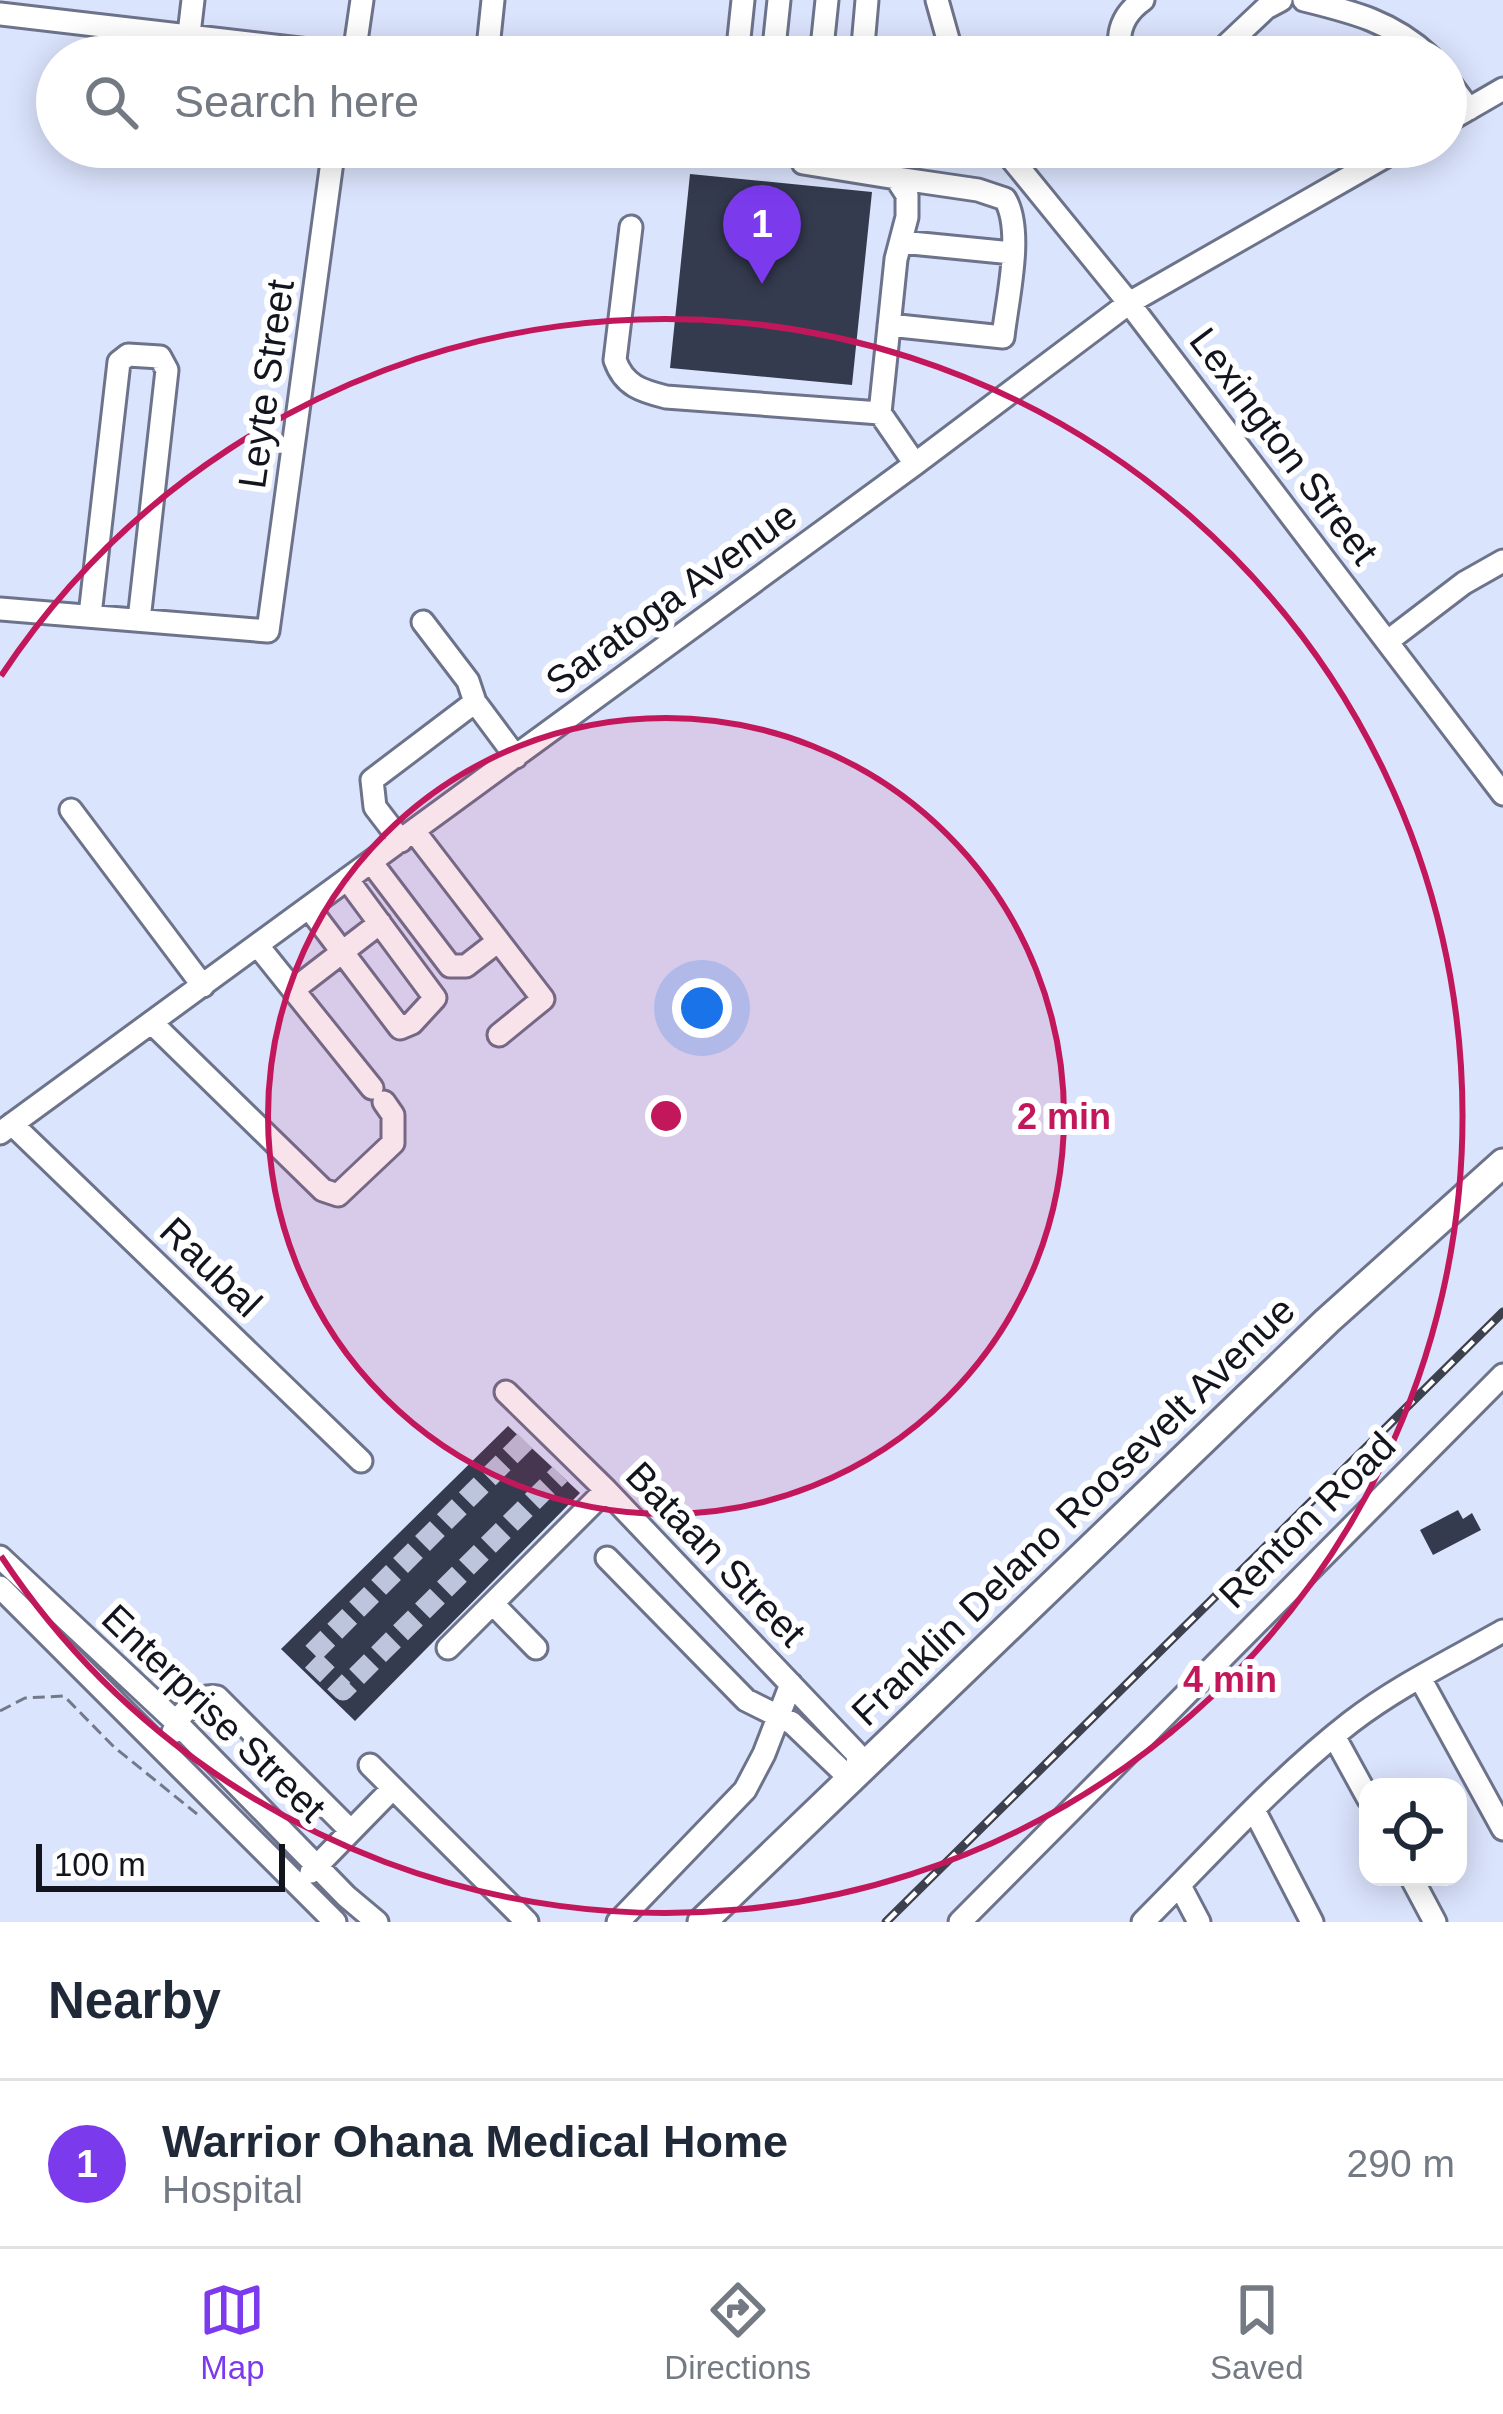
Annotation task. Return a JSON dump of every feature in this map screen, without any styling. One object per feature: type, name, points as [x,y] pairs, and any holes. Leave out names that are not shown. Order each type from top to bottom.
[{"type":"main road","name":"Franklin Delano Roosevelt Avenue","points":[[702,1922],[1327,1321],[1503,1162]]},
{"type":"street","points":[[88,24],[90,0]]},
{"type":"street","points":[[189,34],[193,0]]},
{"type":"street","points":[[357,36],[362,0]]},
{"type":"street","points":[[489,36],[493,0]]},
{"type":"street","points":[[739,36],[743,0]]},
{"type":"street","points":[[775,36],[779,0]]},
{"type":"street","points":[[823,36],[826,0]]},
{"type":"street","points":[[864,36],[867,0]]},
{"type":"street","points":[[938,0],[947,36]]},
{"type":"street","points":[[1120,36],[1123,22],[1143,0]]},
{"type":"street","points":[[1236,36],[1281,0]]},
{"type":"street","points":[[1304,0],[1384,22],[1407,36]]},
{"type":"street","points":[[0,14],[39,9],[88,24],[204,36]]},
{"type":"street","points":[[1467,106],[1503,88]]},
{"type":"street","name":"Leyte Street","points":[[139,620],[268,631],[331,168]]},
{"type":"street","points":[[834,168],[978,190],[1005,200],[1013,212],[1003,337],[889,325]]},
{"type":"street","name":"Lexington Street","points":[[1019,168],[1129,303],[1503,794]]},
{"type":"street","name":"Saratoga Avenue","points":[[6,1129],[1129,303],[1365,168]]},
{"type":"street","points":[[896,178],[907,195],[907,217],[880,413],[915,464]]},
{"type":"street","points":[[631,227],[615,360],[620,376],[639,390],[666,398],[880,413]]},
{"type":"street","points":[[901,242],[1012,253]]},
{"type":"street","points":[[0,609],[139,620],[167,370],[160,357],[128,355],[119,362],[90,615]]},
{"type":"street","points":[[1388,641],[1464,583],[1503,562]]},
{"type":"street","points":[[422,622],[468,681],[475,702],[515,757]]},
{"type":"street","points":[[475,702],[372,780],[375,807],[408,836],[543,999],[499,1036]]},
{"type":"street","points":[[71,810],[203,986]]},
{"type":"street","points":[[371,862],[451,966],[466,966],[497,941]]},
{"type":"street","points":[[309,908],[400,1028],[412,1023],[435,998],[347,879]]},
{"type":"street","points":[[293,990],[380,922]]},
{"type":"street","points":[[152,1023],[323,1190],[338,1195],[393,1143],[393,1115],[259,946]]},
{"type":"street","name":"Raubal","points":[[6,1129],[361,1461]]},
{"type":"street","name":"Renton Road","points":[[960,1922],[1503,1375]]},
{"type":"street","name":"Bataan Street","points":[[506,1392],[533,1434],[567,1466],[606,1490],[858,1755],[856,1774]]},
{"type":"street","points":[[448,1648],[606,1490]]},
{"type":"street","name":"Enterprise Street","points":[[0,1557],[176,1722],[377,1922]]},
{"type":"street","points":[[608,1558],[746,1700],[799,1727],[841,1770],[856,1774]]},
{"type":"street","name":"Enterprise Street","points":[[0,1587],[335,1922]]},
{"type":"street","points":[[493,1604],[536,1648]]},
{"type":"street","points":[[1143,1922],[1334,1736],[1503,1630]]},
{"type":"street","points":[[1420,1678],[1503,1828]]},
{"type":"street","points":[[618,1922],[745,1790],[791,1684]]},
{"type":"street","points":[[167,1754],[176,1722],[202,1697],[217,1697],[351,1831]]},
{"type":"street","points":[[1334,1736],[1359,1782]]},
{"type":"street","points":[[370,1765],[527,1922]]},
{"type":"street","points":[[298,1885],[393,1788]]},
{"type":"street","points":[[1254,1810],[1312,1922]]},
{"type":"street","points":[[1180,1886],[1199,1922]]},
{"type":"street","points":[[1416,1886],[1435,1922]]},
{"type":"path","points":[[0,1711],[25,1698],[64,1696],[114,1747],[197,1814]]},
{"type":"building","points":[[690,174],[872,192],[852,385],[670,368]]},
{"type":"building","points":[[508,1426],[580,1493],[355,1721],[281,1649]]},
{"type":"building","points":[[1458,1510],[1463,1519],[1472,1513],[1481,1530],[1433,1555],[1420,1530]]},
{"type":"tunnel","points":[[525,1441],[309,1657],[343,1690],[560,1474]]},
{"type":"railway","points":[[886,1922],[1503,1312]]},
{"type":"place","name":"Warrior Ohana Medical Home","points":[[762,284]]}]
